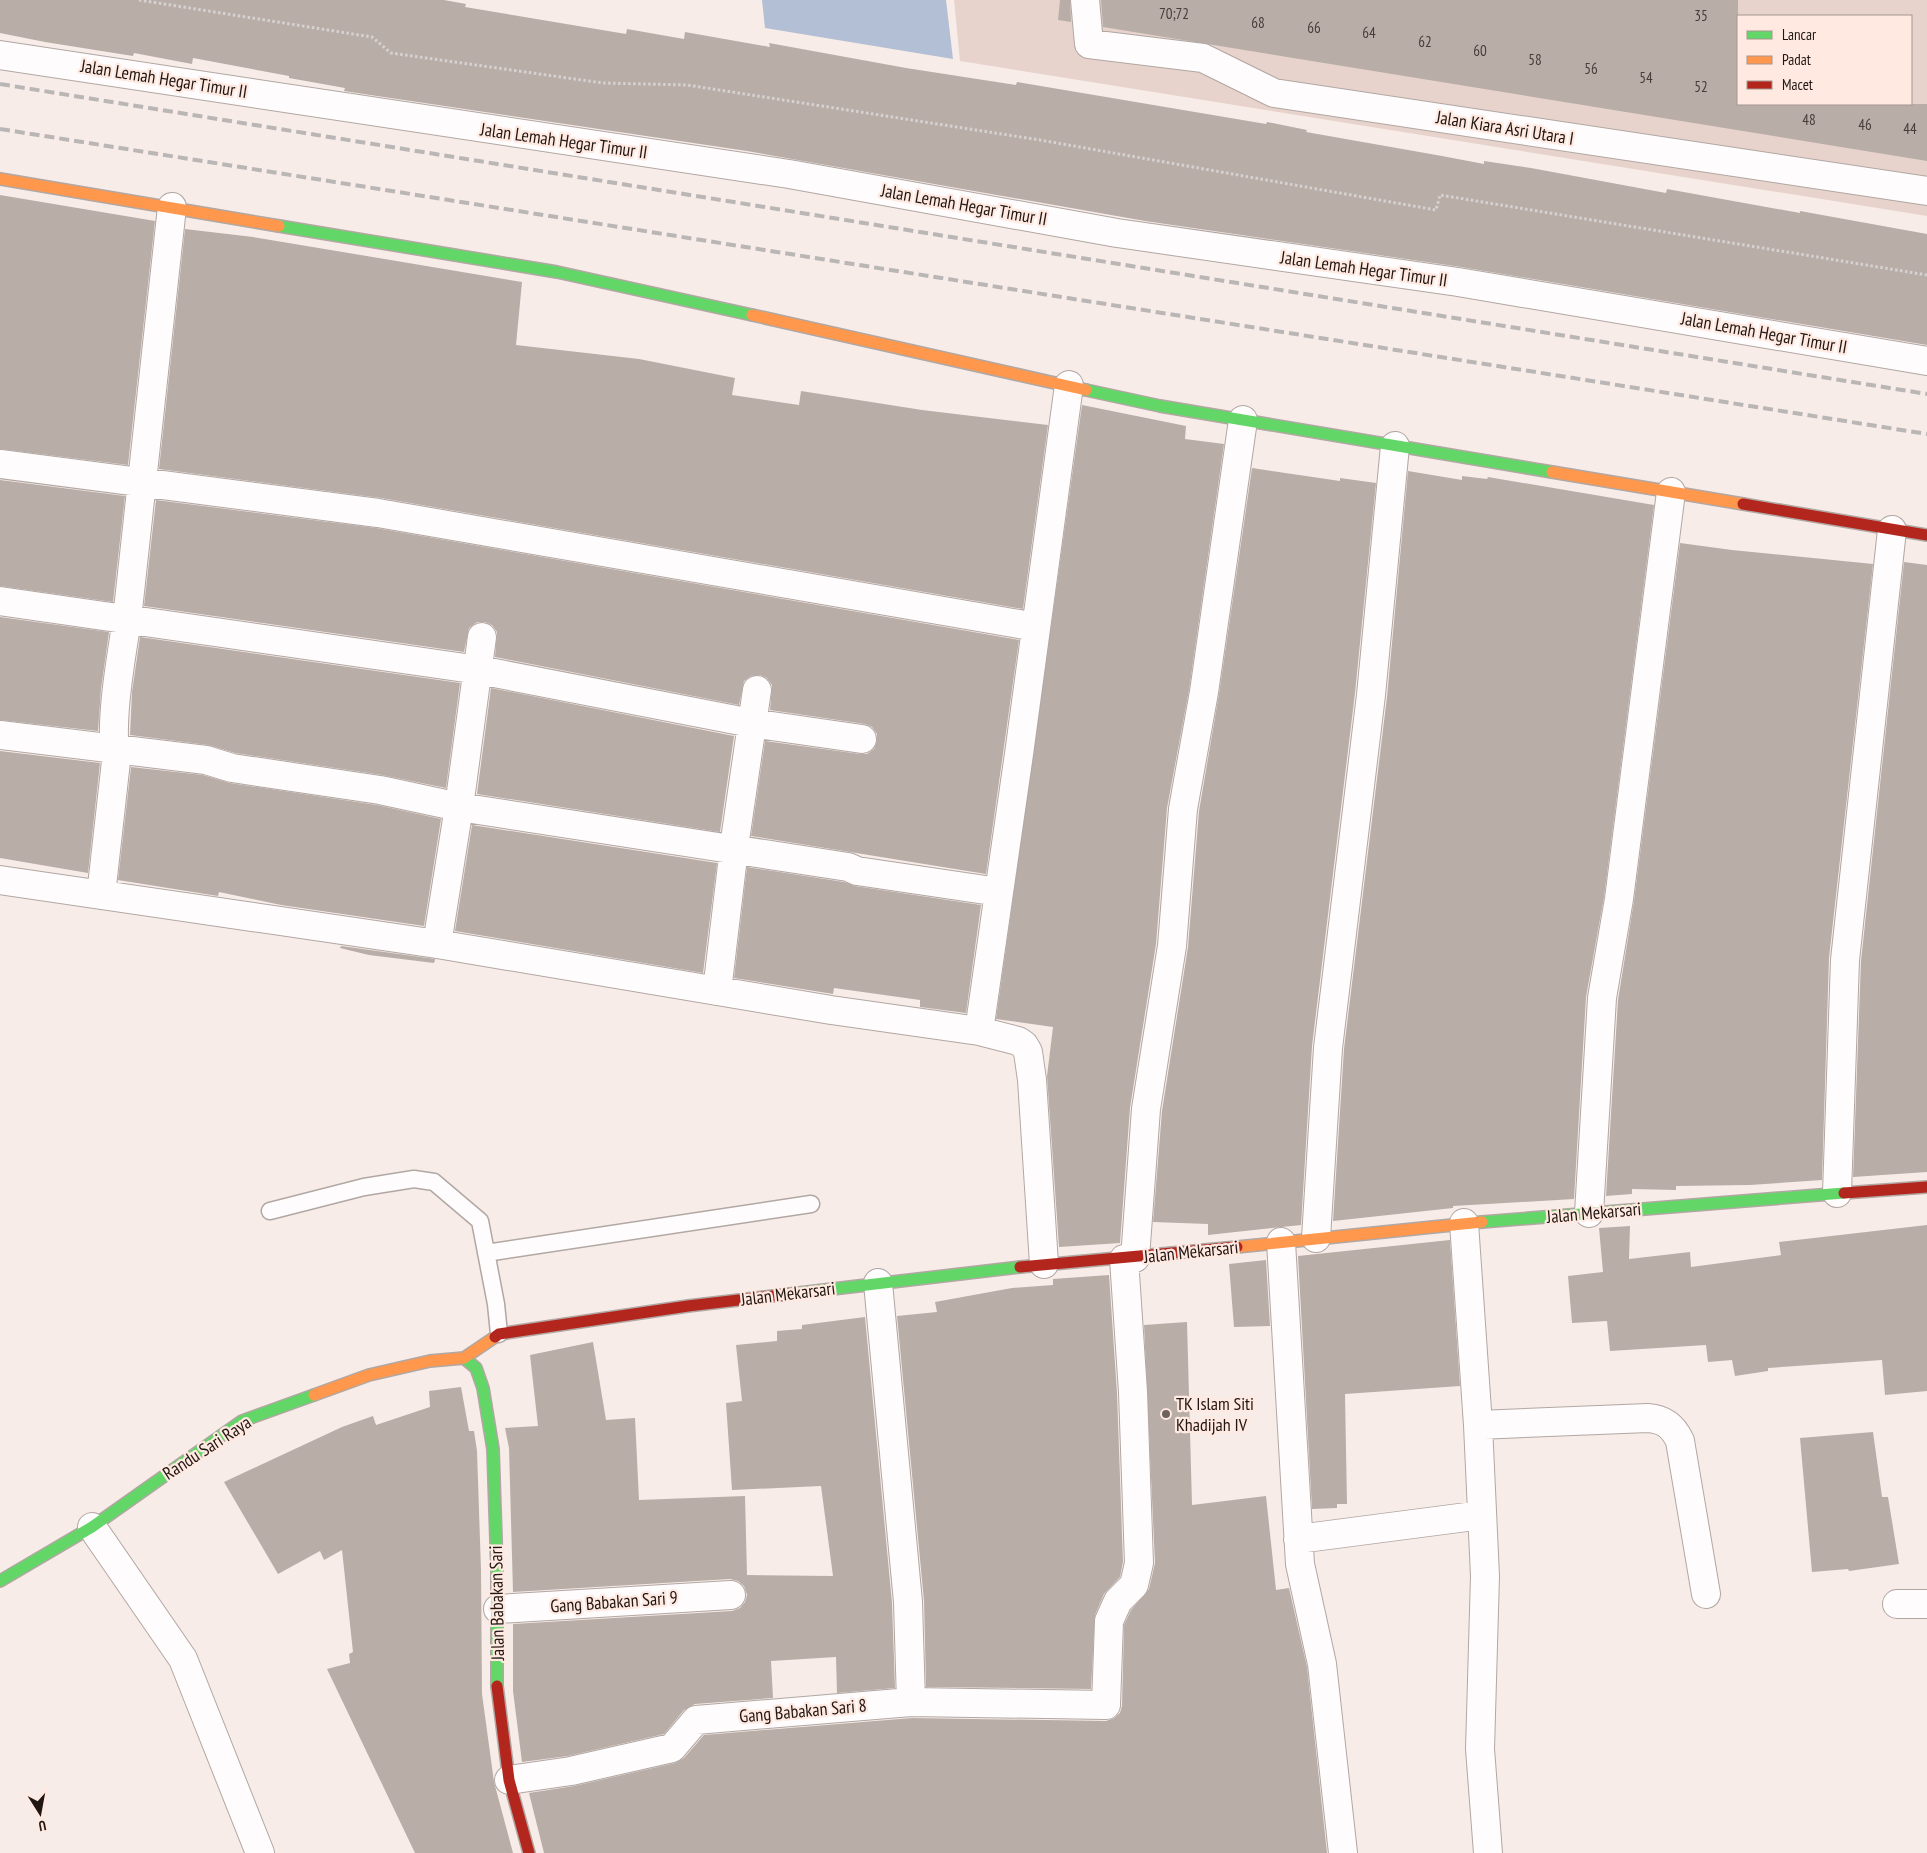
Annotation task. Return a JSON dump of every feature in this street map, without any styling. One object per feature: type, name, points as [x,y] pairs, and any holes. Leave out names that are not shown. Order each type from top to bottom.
[{"type":"street","name":"Jalan Kiara Asri Utara I","points":[[1085,0],[1089,44],[1203,58],[1274,93],[1927,191]]},
{"type":"street","name":"Jalan Lemah Hegar Timur II","points":[[0,55],[789,174],[1117,232],[1468,284],[1927,361]]},
{"type":"street","points":[[0,179],[557,272],[1160,406],[1240,443],[1393,466],[1671,492],[1927,535]]},
{"type":"street","points":[[101,895],[116,761],[114,750],[118,678],[127,618],[172,207]]},
{"type":"street","points":[[979,1031],[1036,627],[1075,386]]},
{"type":"street","points":[[1130,1259],[1146,1108],[1172,946],[1183,809],[1207,673],[1240,443]]},
{"type":"street","points":[[0,464],[378,513],[1036,627]]},
{"type":"street","points":[[1316,1238],[1328,1048],[1372,694],[1393,466]]},
{"type":"street","points":[[1589,1213],[1602,998],[1619,899],[1671,492]]},
{"type":"street","points":[[1837,1193],[1845,960],[1892,530]]},
{"type":"street","points":[[0,601],[479,670],[751,723],[862,739]]},
{"type":"street","points":[[437,944],[459,807],[482,637]]},
{"type":"street","points":[[717,991],[751,723],[757,690]]},
{"type":"street","points":[[0,735],[206,760],[232,768],[380,790],[459,807],[736,849],[848,867],[857,871],[999,892]]},
{"type":"street","points":[[0,880],[437,944],[831,1010],[979,1031],[1018,1041],[1028,1052],[1032,1080],[1044,1264]]},
{"type":"street","name":"Jalan Mekarsari","points":[[464,1358],[499,1334],[688,1306],[878,1283],[1044,1264],[1130,1259],[1464,1223],[1927,1187]]},
{"type":"street","points":[[1464,1223],[1478,1425],[1485,1576],[1480,1749],[1488,1853]]},
{"type":"street","points":[[1281,1242],[1300,1564],[1322,1664],[1343,1853]]},
{"type":"street","name":"Gang Babakan Sari 8","points":[[508,1780],[570,1771],[672,1748],[696,1720],[911,1702],[1104,1706],[1107,1704],[1109,1621],[1118,1601],[1134,1585],[1139,1563],[1130,1259]]},
{"type":"street","points":[[878,1283],[908,1602],[911,1702]]},
{"type":"street","name":"Randu Sari Raya","points":[[0,1581],[92,1526],[242,1421],[369,1375],[430,1361],[464,1358]]},
{"type":"street","name":"Jalan Babakan Sari","points":[[464,1358],[476,1368],[483,1388],[493,1448],[498,1609],[497,1692],[508,1780],[529,1853]]},
{"type":"street","points":[[1478,1425],[1648,1418],[1659,1419],[1669,1424],[1680,1441],[1706,1594]]},
{"type":"street","points":[[1298,1539],[1482,1515]]},
{"type":"street","points":[[92,1526],[183,1659],[260,1853]]},
{"type":"street","name":"Gang Babakan Sari 9","points":[[498,1609],[731,1595]]},
{"type":"street","points":[[1897,1604],[1927,1604]]},
{"type":"lane","points":[[270,1211],[364,1187],[414,1179],[434,1182],[480,1221],[496,1304],[499,1334]]},
{"type":"lane","points":[[486,1253],[811,1204]]},
{"type":"path","points":[[139,0],[372,37],[391,53],[603,83],[687,85],[1040,140],[1436,210],[1440,196],[1927,275]]},
{"type":"shaded area","points":[[954,0],[1927,0],[1927,216],[960,61]]},
{"type":"water","points":[[762,0],[946,0],[953,59],[765,28]]},
{"type":"building","points":[[0,0],[444,0],[466,4],[465,7],[626,34],[627,29],[684,39],[685,32],[770,47],[769,43],[906,68],[1016,85],[1017,82],[1266,124],[1267,122],[1307,130],[1306,132],[1484,164],[1484,161],[1666,193],[1667,189],[1800,213],[1800,211],[1927,234],[1927,345],[1461,267],[1145,221],[747,151],[344,91],[345,88],[193,58],[192,64],[134,53],[133,56],[45,42],[0,33]]},
{"type":"building","points":[[1060,0],[1070,0],[1071,22],[1058,20]]},
{"type":"building","points":[[1101,0],[1738,0],[1737,105],[1927,104],[1927,161],[1103,27]]},
{"type":"building","points":[[0,195],[155,221],[128,465],[0,449]]},
{"type":"building","points":[[185,229],[253,237],[522,282],[516,345],[639,359],[735,378],[732,395],[799,405],[801,391],[922,410],[1048,425],[1023,609],[381,498],[159,469]]},
{"type":"building","points":[[1082,405],[1186,426],[1185,439],[1224,444],[1189,690],[1167,808],[1156,944],[1130,1108],[1120,1243],[1059,1247],[1047,1076],[1053,1027],[996,1019]]},
{"type":"building","points":[[1252,468],[1340,481],[1340,478],[1376,483],[1355,693],[1312,1046],[1301,1225],[1208,1235],[1208,1224],[1153,1222],[1162,1111],[1188,947],[1199,811],[1219,694]]},
{"type":"building","points":[[1408,471],[1462,480],[1462,476],[1487,479],[1488,477],[1654,505],[1604,897],[1586,997],[1574,1199],[1453,1206],[1453,1208],[1333,1221],[1344,1049],[1387,697]]},
{"type":"building","points":[[0,480],[125,496],[113,602],[0,586]]},
{"type":"building","points":[[156,500],[376,528],[1019,640],[986,874],[751,836],[765,741],[867,754],[874,749],[877,741],[877,734],[872,727],[865,724],[770,710],[772,685],[767,678],[760,675],[751,676],[744,681],[739,705],[495,657],[497,632],[492,625],[485,622],[477,622],[469,628],[464,652],[144,606]]},
{"type":"building","points":[[1680,543],[1873,564],[1829,958],[1822,1180],[1750,1185],[1676,1186],[1676,1190],[1632,1189],[1632,1194],[1606,1196],[1618,1000],[1634,901]]},
{"type":"building","points":[[1904,562],[1927,565],[1927,1172],[1853,1177],[1861,961]]},
{"type":"building","points":[[0,617],[109,632],[101,689],[98,731],[0,720]]},
{"type":"building","points":[[140,637],[460,683],[446,788],[382,775],[235,753],[208,745],[130,735],[132,692]]},
{"type":"building","points":[[491,688],[734,736],[720,832],[477,794]]},
{"type":"building","points":[[0,751],[100,763],[88,873],[0,858]]},
{"type":"building","points":[[131,767],[203,775],[230,783],[377,805],[441,819],[424,926],[281,905],[219,892],[218,896],[118,880]]},
{"type":"building","points":[[472,825],[717,863],[703,973],[455,931]]},
{"type":"building","points":[[747,867],[981,905],[966,1013],[920,1007],[920,1000],[834,988],[833,994],[734,978]]},
{"type":"building","points":[[341,946],[435,960],[434,963],[369,955],[340,948]]},
{"type":"building","points":[[1927,1225],[1927,1391],[1885,1395],[1882,1360],[1768,1368],[1768,1371],[1735,1376],[1732,1360],[1708,1362],[1706,1345],[1610,1351],[1607,1321],[1572,1323],[1568,1276],[1603,1272],[1599,1228],[1630,1226],[1629,1259],[1690,1252],[1691,1267],[1781,1255],[1779,1242]]},
{"type":"building","points":[[1450,1240],[1460,1386],[1345,1394],[1347,1504],[1337,1504],[1337,1508],[1312,1509],[1298,1256]]},
{"type":"building","points":[[1266,1260],[1270,1326],[1234,1327],[1229,1264]]},
{"type":"building","points":[[1109,1275],[1117,1393],[1123,1562],[1120,1577],[1104,1594],[1095,1615],[1091,1689],[926,1687],[924,1601],[897,1316],[937,1312],[935,1302],[1012,1288],[1053,1285],[1053,1279]]},
{"type":"building","points":[[865,1317],[892,1603],[895,1688],[837,1693],[836,1657],[771,1661],[773,1698],[695,1704],[684,1710],[664,1734],[568,1756],[522,1762],[513,1691],[513,1624],[732,1611],[740,1608],[745,1602],[747,1595],[744,1586],[738,1581],[730,1579],[513,1592],[509,1448],[505,1428],[538,1426],[530,1355],[593,1342],[606,1420],[635,1418],[639,1500],[745,1496],[747,1575],[833,1576],[821,1486],[732,1490],[726,1403],[742,1401],[736,1345],[777,1341],[777,1331],[802,1329],[802,1325]]},
{"type":"building","points":[[1187,1322],[1192,1505],[1266,1496],[1276,1590],[1289,1588],[1307,1667],[1327,1853],[544,1853],[529,1793],[574,1786],[675,1763],[684,1758],[704,1735],[912,1718],[1106,1721],[1114,1718],[1120,1713],[1122,1706],[1124,1625],[1131,1610],[1149,1589],[1155,1563],[1144,1325]]},
{"type":"building","points":[[461,1387],[469,1431],[474,1431],[477,1451],[481,1570],[482,1694],[494,1782],[513,1853],[415,1853],[327,1669],[350,1663],[349,1654],[353,1652],[342,1550],[324,1560],[320,1551],[278,1574],[224,1482],[342,1427],[373,1416],[376,1425],[430,1407],[429,1391]]},
{"type":"building","points":[[1873,1432],[1882,1497],[1888,1497],[1899,1564],[1849,1571],[1848,1569],[1812,1572],[1800,1438]]},
{"type":"railway","points":[[0,84],[1927,394]]},
{"type":"railway","points":[[0,129],[1927,434]]},
{"type":"traffic: fast","points":[[279,226],[557,272],[752,315]]},
{"type":"traffic: fast","points":[[1086,390],[1160,406],[1552,472]]},
{"type":"traffic: fast","points":[[1482,1222],[1844,1193]]},
{"type":"traffic: fast","points":[[790,1294],[1020,1267]]},
{"type":"traffic: fast","points":[[464,1358],[476,1368],[483,1388],[493,1449],[497,1570],[497,1686]]},
{"type":"traffic: fast","points":[[0,1581],[92,1527],[242,1421],[314,1395]]},
{"type":"traffic: slow","points":[[0,179],[279,226]]},
{"type":"traffic: slow","points":[[752,315],[1086,390]]},
{"type":"traffic: slow","points":[[1552,472],[1743,504]]},
{"type":"traffic: slow","points":[[1237,1247],[1482,1222]]},
{"type":"traffic: slow","points":[[314,1395],[369,1375],[430,1361],[464,1358],[495,1337]]},
{"type":"traffic: jam","points":[[1743,504],[1927,535]]},
{"type":"traffic: jam","points":[[1844,1193],[1927,1187]]},
{"type":"traffic: jam","points":[[1020,1267],[1237,1247]]},
{"type":"traffic: jam","points":[[495,1337],[499,1334],[688,1306],[790,1294]]},
{"type":"traffic: jam","points":[[497,1686],[509,1780],[529,1853]]},
{"type":"place","name":"TK Islam Siti Khadijah IV","points":[[1166,1414]]}]
